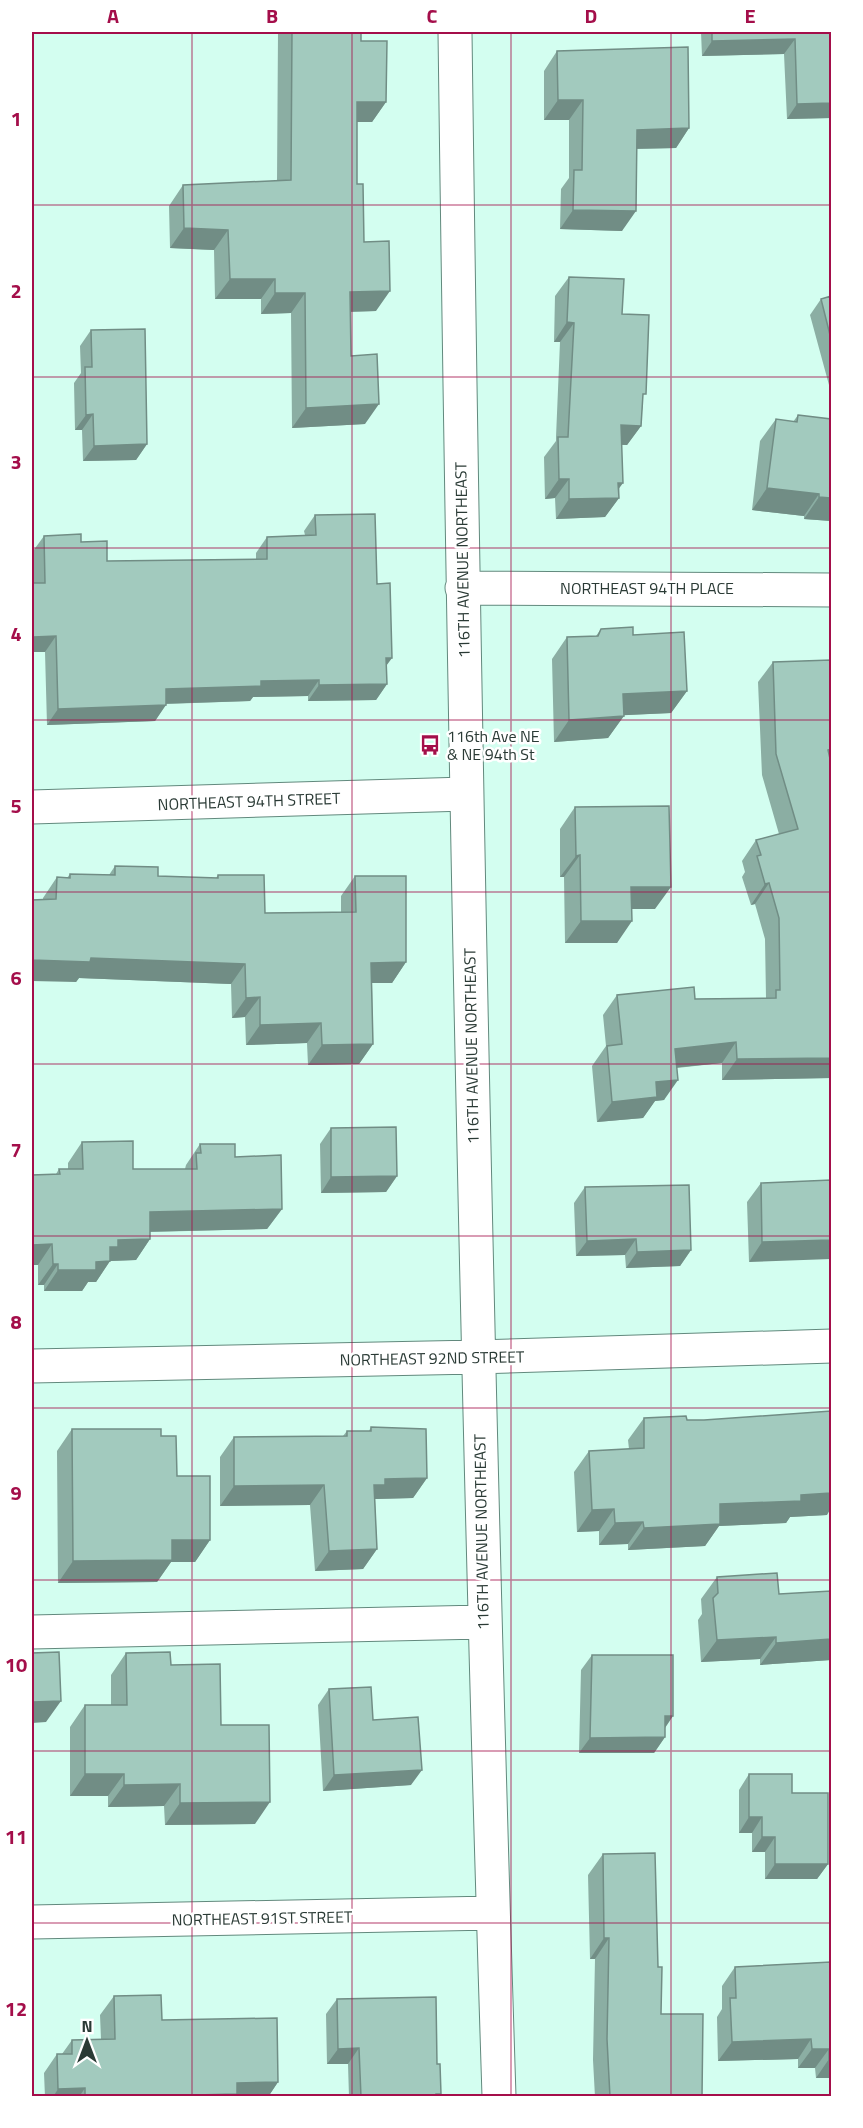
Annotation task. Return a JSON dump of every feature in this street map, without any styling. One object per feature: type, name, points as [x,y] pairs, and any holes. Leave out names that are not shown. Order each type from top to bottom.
[{"type":"street","name":"116TH AVENUE NORTHEAST","points":[[455,32],[462,588],[477,1357],[483,1622],[499,2097]]},
{"type":"street","name":"NORTHEAST 94TH PLACE","points":[[462,588],[831,590]]},
{"type":"street","name":"NORTHEAST 94TH STREET","points":[[32,807],[466,794]]},
{"type":"street","name":"NORTHEAST 92ND STREET","points":[[32,1366],[477,1357],[831,1346]]},
{"type":"street","points":[[32,1632],[483,1622]]},
{"type":"street","name":"NORTHEAST 91ST STREET","points":[[32,1922],[493,1913]]},
{"type":"building","points":[[292,32],[361,32],[361,41],[387,41],[386,102],[357,102],[357,184],[363,184],[364,242],[389,241],[390,291],[350,292],[351,356],[377,354],[379,404],[306,408],[305,293],[275,293],[275,279],[230,279],[228,230],[184,228],[183,185],[291,180]]},
{"type":"building","points":[[712,32],[831,32],[831,103],[797,104],[795,39],[712,41]]},
{"type":"building","points":[[688,47],[689,128],[637,130],[636,211],[573,210],[574,170],[582,170],[583,100],[558,100],[557,51]]},
{"type":"building","points":[[569,277],[624,279],[622,314],[649,315],[646,394],[643,394],[641,426],[621,425],[623,483],[618,483],[619,498],[569,499],[569,479],[559,479],[558,437],[568,437],[574,323],[567,322]]},
{"type":"building","points":[[831,296],[831,339],[821,299]]},
{"type":"building","points":[[145,329],[147,444],[94,446],[93,414],[86,415],[85,367],[92,367],[91,330]]},
{"type":"building","points":[[798,415],[831,419],[831,498],[819,497],[819,494],[767,488],[776,419],[797,422]]},
{"type":"building","points":[[375,514],[377,584],[390,583],[392,658],[386,658],[387,684],[319,685],[319,680],[261,681],[261,686],[166,689],[166,705],[58,709],[56,636],[33,637],[32,583],[45,583],[44,536],[81,534],[81,542],[107,541],[107,561],[267,559],[267,537],[316,535],[315,515]]},
{"type":"building","points":[[633,627],[633,635],[684,632],[687,691],[623,694],[624,716],[569,720],[567,637],[598,636],[601,629]]},
{"type":"building","points":[[831,660],[831,749],[828,750],[831,763],[831,1058],[737,1059],[736,1042],[675,1049],[678,1080],[656,1082],[657,1097],[612,1102],[607,1046],[622,1044],[617,995],[694,987],[695,999],[776,998],[776,990],[780,990],[779,918],[769,883],[765,884],[757,856],[761,855],[756,840],[798,829],[776,754],[773,662]]},
{"type":"building","points":[[669,806],[671,887],[631,887],[632,921],[581,921],[580,855],[576,856],[575,807]]},
{"type":"building","points":[[115,866],[158,867],[158,876],[218,878],[218,875],[264,875],[265,913],[356,912],[355,876],[406,876],[406,962],[371,963],[373,1044],[322,1045],[321,1023],[260,1025],[260,997],[246,998],[245,964],[91,958],[90,962],[32,960],[32,900],[56,899],[57,877],[70,878],[70,874],[115,875]]},
{"type":"building","points":[[396,1127],[397,1176],[331,1177],[331,1128]]},
{"type":"building","points":[[133,1141],[133,1169],[197,1169],[196,1153],[201,1153],[200,1144],[235,1144],[235,1157],[281,1155],[282,1209],[150,1212],[150,1239],[118,1240],[118,1247],[110,1247],[110,1261],[96,1262],[96,1270],[58,1270],[58,1264],[53,1264],[52,1244],[32,1245],[32,1175],[60,1174],[59,1169],[83,1169],[82,1142]]},
{"type":"building","points":[[831,1180],[831,1240],[762,1242],[761,1183]]},
{"type":"building","points":[[689,1185],[691,1250],[637,1252],[636,1239],[587,1241],[585,1187]]},
{"type":"building","points":[[831,1411],[831,1493],[801,1495],[801,1501],[720,1504],[720,1524],[644,1528],[643,1522],[615,1523],[614,1509],[592,1510],[589,1451],[644,1448],[644,1418],[686,1416],[687,1420],[704,1420]]},
{"type":"building","points":[[371,1427],[426,1429],[427,1478],[385,1479],[385,1485],[374,1485],[377,1549],[329,1551],[324,1485],[234,1486],[234,1437],[347,1436],[347,1431],[371,1431]]},
{"type":"building","points":[[72,1429],[161,1429],[161,1436],[176,1436],[177,1476],[210,1476],[210,1540],[172,1540],[172,1560],[73,1561]]},
{"type":"building","points":[[777,1573],[779,1594],[831,1591],[831,1639],[776,1643],[776,1637],[717,1640],[713,1598],[718,1593],[717,1577]]},
{"type":"building","points":[[59,1652],[61,1701],[32,1702],[32,1653]]},
{"type":"building","points":[[170,1652],[171,1665],[220,1664],[221,1725],[269,1725],[270,1802],[180,1803],[180,1784],[124,1785],[124,1774],[85,1774],[85,1705],[127,1705],[126,1653]]},
{"type":"building","points":[[592,1655],[673,1655],[673,1716],[665,1716],[665,1737],[590,1738]]},
{"type":"building","points":[[371,1687],[373,1720],[418,1717],[422,1770],[334,1775],[329,1689]]},
{"type":"building","points":[[749,1774],[792,1774],[792,1793],[828,1793],[828,1864],[775,1864],[775,1837],[762,1837],[762,1817],[749,1817]]},
{"type":"building","points":[[655,1853],[658,1967],[662,1967],[661,2014],[703,2014],[702,2097],[610,2097],[607,2039],[609,1938],[604,1938],[603,1854]]},
{"type":"building","points":[[831,1962],[831,2059],[829,2059],[829,2049],[812,2049],[811,2039],[732,2042],[730,1998],[736,1998],[735,1967]]},
{"type":"building","points":[[161,1995],[162,2020],[277,2018],[278,2082],[237,2083],[237,2094],[153,2097],[85,2097],[85,2088],[58,2089],[57,2054],[72,2054],[72,2040],[115,2039],[114,1996]]},
{"type":"building","points":[[436,1997],[437,2064],[440,2064],[441,2094],[436,2094],[436,2097],[361,2097],[359,2048],[338,2049],[337,1999]]},
{"type":"place","name":"116th Ave NE & NE 94th St","points":[[430,745]]}]
